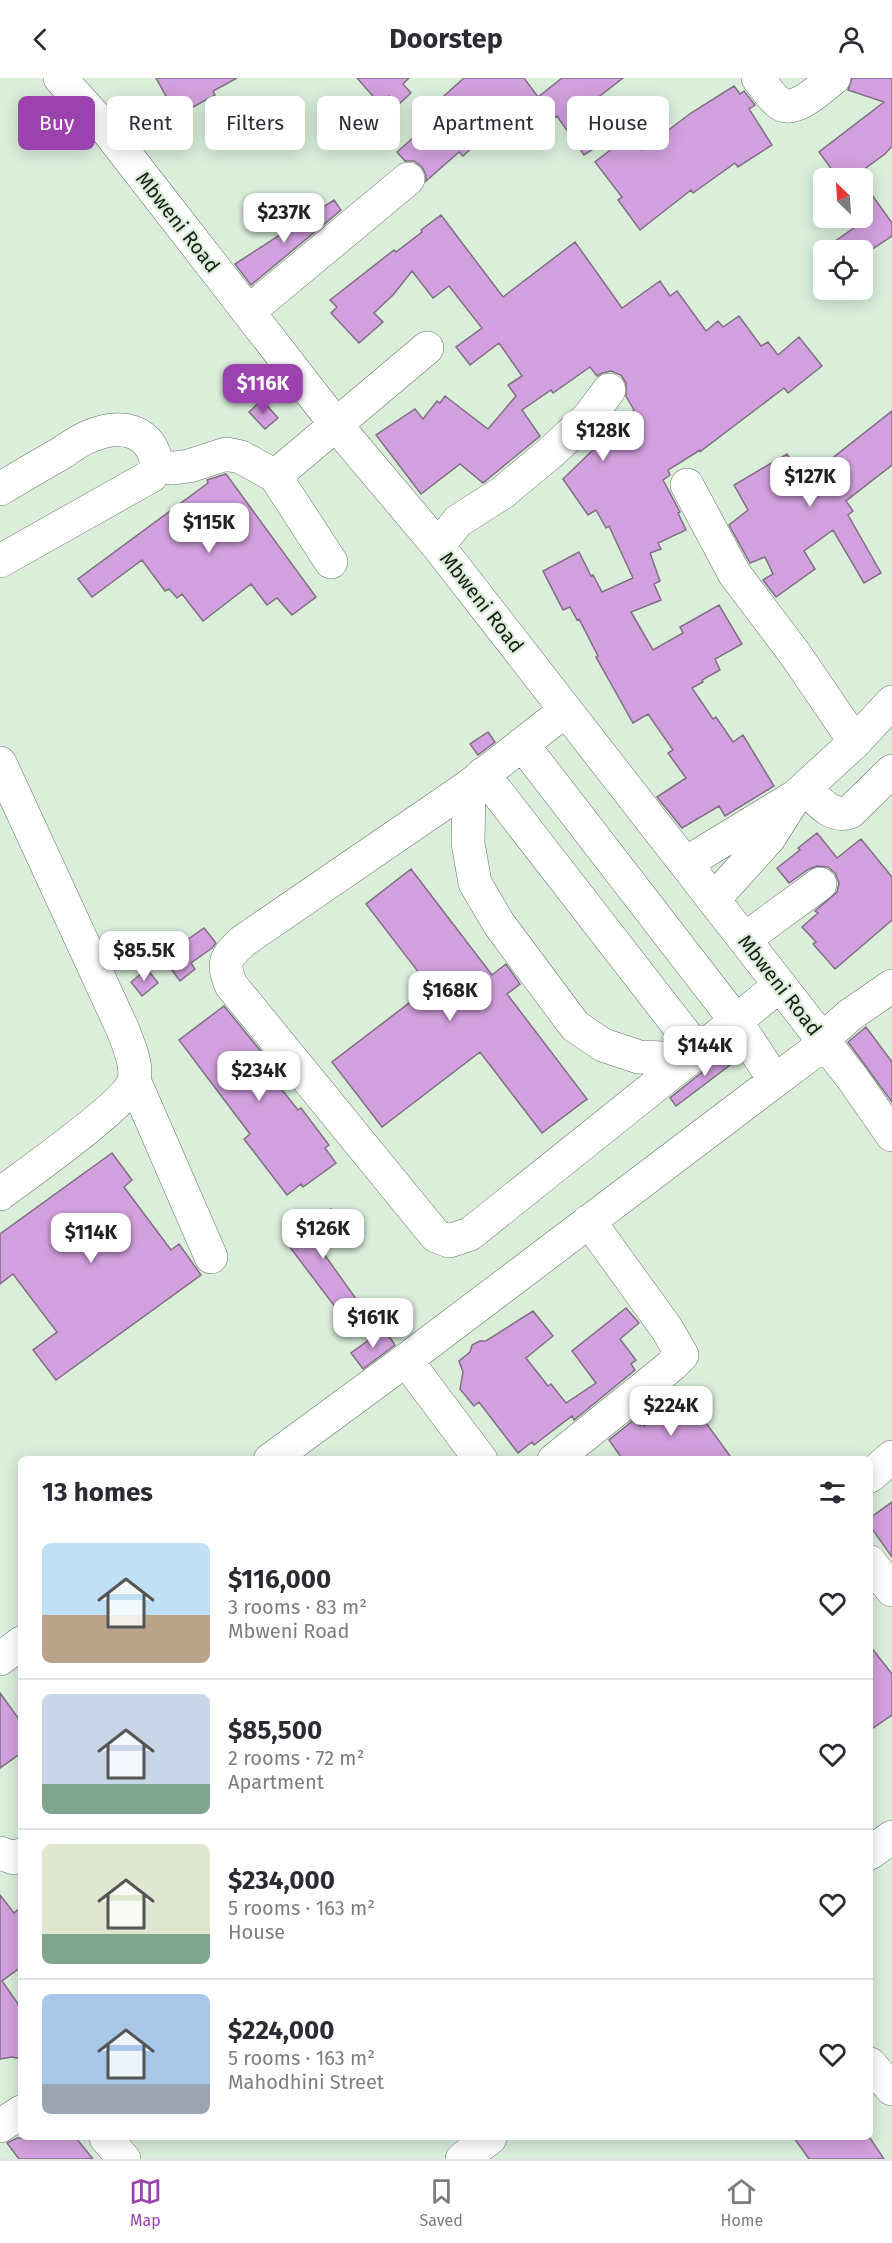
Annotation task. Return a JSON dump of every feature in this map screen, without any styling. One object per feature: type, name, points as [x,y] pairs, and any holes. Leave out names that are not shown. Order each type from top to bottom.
[{"type":"street","name":"Mbweni Road","points":[[60,78],[107,130],[337,426],[438,546],[745,939],[892,1135]]},
{"type":"street","points":[[758,78],[777,102],[784,107],[794,107],[834,78]]},
{"type":"street","points":[[248,312],[408,179]]},
{"type":"street","points":[[275,476],[427,348]]},
{"type":"street","points":[[438,546],[458,521],[502,493],[565,439],[588,418],[609,390]]},
{"type":"street","points":[[0,489],[88,437],[113,430],[135,432],[148,441],[156,453],[157,467],[151,476],[0,561]]},
{"type":"street","points":[[157,467],[189,466],[226,454],[241,457],[275,476],[331,562]]},
{"type":"street","points":[[687,485],[734,573],[795,654],[855,742]]},
{"type":"street","points":[[686,863],[800,792],[855,742],[892,702]]},
{"type":"street","points":[[566,710],[476,780],[243,941],[228,956],[225,968],[231,985],[436,1236],[449,1241],[470,1234],[780,985]]},
{"type":"street","points":[[522,744],[736,1021],[775,1081]]},
{"type":"street","points":[[0,763],[123,1030],[134,1063],[134,1080],[212,1257]]},
{"type":"street","points":[[800,792],[827,809],[843,814],[850,812],[892,771]]},
{"type":"street","points":[[476,780],[468,843],[475,883],[499,924],[575,1026],[603,1045],[639,1057],[692,1055]]},
{"type":"street","points":[[476,780],[692,1055]]},
{"type":"street","points":[[714,899],[769,838],[800,792]]},
{"type":"street","points":[[745,939],[820,884]]},
{"type":"street","points":[[277,1456],[775,1081],[824,1042],[850,1015],[892,986]]},
{"type":"street","points":[[0,1194],[117,1104],[134,1080]]},
{"type":"street","points":[[559,1456],[682,1355],[667,1329],[589,1221]]},
{"type":"street","points":[[406,1360],[478,1456]]},
{"type":"street","points":[[873,1473],[892,1457]]},
{"type":"street","points":[[873,1566],[892,1590]]},
{"type":"street","points":[[0,1659],[18,1645]]},
{"type":"street","points":[[873,1851],[892,1837]]},
{"type":"street","points":[[0,1853],[14,1858],[18,1856]]},
{"type":"street","points":[[873,2067],[892,2089]]},
{"type":"street","points":[[0,2126],[18,2114]]},
{"type":"street","points":[[108,2140],[124,2159]]},
{"type":"street","points":[[462,2159],[487,2140]]},
{"type":"building","points":[[156,78],[237,78],[213,91],[215,95],[205,96],[205,101],[193,107],[193,96],[166,96]]},
{"type":"building","points":[[357,78],[409,78],[403,84],[411,93],[400,103],[400,96],[373,96]]},
{"type":"building","points":[[464,78],[524,78],[537,96],[444,96]]},
{"type":"building","points":[[562,78],[623,78],[600,96],[567,96],[567,130],[557,116],[555,117],[555,96],[539,96]]},
{"type":"building","points":[[852,78],[892,78],[892,146],[866,168],[831,168],[819,152],[884,102],[848,90]]},
{"type":"building","points":[[734,86],[740,94],[744,91],[755,105],[749,109],[772,145],[738,167],[735,163],[693,193],[691,190],[640,230],[618,200],[622,197],[595,162],[610,150],[669,150],[669,130]]},
{"type":"building","points":[[412,139],[412,150],[469,150],[463,156],[459,152],[426,181],[422,167],[414,161],[405,161],[397,152]]},
{"type":"building","points":[[581,150],[592,150],[584,155]]},
{"type":"building","points":[[873,196],[892,223],[892,236],[873,249],[873,240],[837,240],[854,228],[873,228]]},
{"type":"building","points":[[334,200],[341,210],[251,285],[235,264]]},
{"type":"building","points":[[441,215],[503,297],[575,242],[622,308],[660,281],[670,296],[677,291],[706,331],[718,321],[723,327],[739,316],[761,346],[768,342],[778,355],[799,337],[822,366],[788,393],[784,388],[701,451],[668,470],[670,475],[663,480],[680,512],[678,513],[686,530],[658,543],[661,549],[650,553],[660,581],[654,584],[661,600],[631,612],[653,650],[683,633],[680,627],[719,605],[742,644],[715,659],[720,670],[692,688],[713,719],[716,717],[733,742],[743,735],[774,786],[725,816],[719,806],[682,828],[657,797],[686,778],[668,753],[673,750],[648,714],[633,723],[596,657],[598,656],[579,619],[577,620],[570,607],[563,610],[543,571],[579,552],[602,592],[633,578],[609,526],[606,528],[596,510],[588,515],[563,479],[634,410],[626,396],[626,383],[621,375],[611,371],[597,376],[590,367],[553,393],[551,390],[522,410],[540,436],[483,483],[460,464],[421,494],[376,435],[415,409],[423,419],[437,401],[440,403],[445,396],[488,429],[516,396],[508,385],[522,376],[499,343],[470,365],[456,347],[482,328],[449,286],[433,298],[412,271],[393,295],[374,313],[383,322],[359,343],[331,313],[337,307],[330,300],[394,250],[396,252]]},
{"type":"building","points":[[262,400],[278,418],[265,429],[249,412]]},
{"type":"building","points":[[892,411],[892,465],[846,501],[853,511],[848,515],[881,573],[864,583],[833,530],[804,551],[815,569],[776,597],[763,580],[773,574],[765,557],[750,563],[729,525],[748,510],[734,485],[787,454],[804,479],[807,478]]},
{"type":"building","points":[[226,474],[316,597],[292,615],[277,598],[267,605],[251,584],[203,621],[182,594],[177,598],[169,589],[165,591],[142,560],[92,597],[78,579],[208,483],[207,480]]},
{"type":"building","points":[[488,732],[495,742],[478,755],[470,744]]},
{"type":"building","points":[[817,833],[837,858],[861,839],[892,877],[892,920],[835,969],[813,944],[816,942],[802,927],[818,913],[815,911],[837,892],[839,883],[835,873],[828,867],[817,866],[789,883],[777,868]]},
{"type":"building","points":[[411,869],[492,975],[506,964],[520,984],[507,994],[587,1099],[542,1133],[480,1052],[382,1127],[332,1062],[430,987],[366,904]]},
{"type":"building","points":[[204,928],[216,943],[191,963],[195,969],[180,981],[165,961],[184,942]]},
{"type":"building","points":[[147,969],[158,983],[142,996],[131,982]]},
{"type":"building","points":[[224,1006],[277,1071],[271,1076],[298,1110],[301,1108],[329,1145],[325,1148],[336,1163],[303,1187],[301,1184],[287,1195],[244,1139],[250,1134],[179,1040]]},
{"type":"building","points":[[866,1027],[892,1062],[892,1102],[848,1042]]},
{"type":"building","points":[[731,1049],[738,1059],[676,1106],[670,1098]]},
{"type":"building","points":[[112,1153],[132,1180],[124,1187],[171,1250],[179,1244],[201,1275],[56,1380],[33,1350],[57,1332],[13,1274],[0,1284],[0,1234]]},
{"type":"building","points":[[331,1209],[344,1228],[319,1247],[359,1303],[342,1316],[286,1242]]},
{"type":"building","points":[[626,1308],[639,1323],[620,1339],[636,1360],[631,1364],[635,1370],[574,1420],[572,1416],[534,1445],[532,1442],[518,1453],[479,1402],[474,1406],[460,1389],[463,1372],[459,1361],[470,1352],[472,1345],[486,1341],[533,1311],[553,1336],[526,1358],[548,1386],[551,1384],[566,1403],[596,1383],[572,1351]]},
{"type":"building","points":[[384,1329],[395,1345],[363,1369],[351,1353]]},
{"type":"building","points":[[689,1393],[701,1410],[698,1412],[730,1456],[620,1456],[609,1440],[635,1419],[640,1426],[643,1424],[644,1426]]},
{"type":"building","points":[[892,1502],[892,1557],[873,1530],[873,1516]]},
{"type":"building","points":[[873,1650],[892,1674],[892,1715],[873,1728]]},
{"type":"building","points":[[0,1693],[18,1718],[18,1755],[0,1768]]},
{"type":"building","points":[[0,1895],[14,1913],[18,1910],[18,1969],[2,1981],[18,2004],[18,2058],[0,2059]]},
{"type":"building","points":[[17,2138],[18,2140],[78,2140],[93,2159],[19,2159],[7,2143]]},
{"type":"building","points":[[795,2140],[871,2140],[884,2159],[809,2159]]}]
